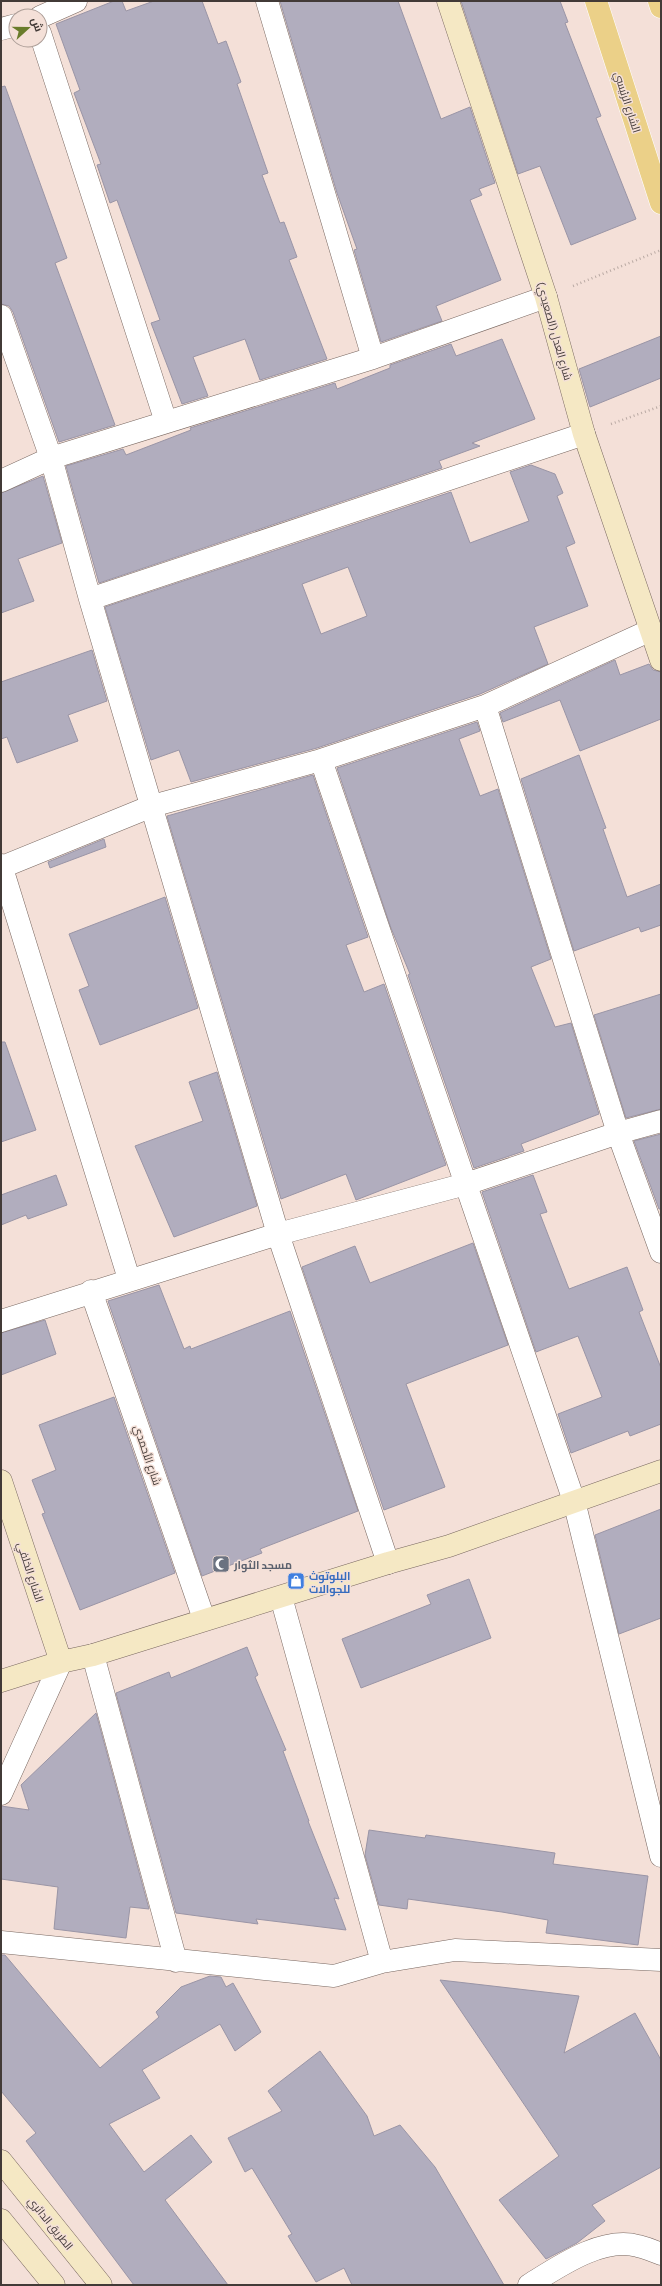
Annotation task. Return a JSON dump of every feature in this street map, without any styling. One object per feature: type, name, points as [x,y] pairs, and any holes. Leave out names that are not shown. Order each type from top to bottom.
[{"type":"main road","name":"الشارع الرئيسي","points":[[596,1],[661,203]]},
{"type":"main road","points":[[659,1],[661,7]]},
{"type":"street","points":[[48,13],[76,1]]},
{"type":"street","points":[[268,1],[373,358]]},
{"type":"street","name":"شارع العدل (الصعيدي)","points":[[448,1],[546,297],[584,434],[661,660]]},
{"type":"street","points":[[45,48],[166,422]]},
{"type":"street","points":[[1,481],[51,458],[373,358],[546,297]]},
{"type":"street","points":[[1,316],[51,458],[90,599],[278,1234],[388,1563]]},
{"type":"street","points":[[90,599],[584,434]]},
{"type":"street","points":[[129,1279],[1,866],[152,806],[321,760],[486,706],[651,630]]},
{"type":"street","points":[[486,706],[618,1133],[661,1252]]},
{"type":"street","points":[[321,760],[574,1501],[661,1856]]},
{"type":"street","points":[[1,1321],[129,1279],[278,1234],[466,1184],[618,1133],[661,1121]]},
{"type":"street","name":"شارع الأحمدي","points":[[92,1291],[204,1619]]},
{"type":"street","points":[[1,1681],[61,1662],[93,1655],[204,1619],[281,1597],[388,1563],[450,1546],[661,1471]]},
{"type":"street","name":"الشارع الخلفي","points":[[1,1481],[61,1662]]},
{"type":"street","points":[[281,1597],[382,1962]]},
{"type":"street","points":[[93,1655],[176,1961]]},
{"type":"street","points":[[1,1794],[61,1662]]},
{"type":"street","points":[[1,1942],[334,1976],[382,1962],[455,1950],[661,1960]]},
{"type":"street","name":"الطريق الدائري","points":[[1,2161],[101,2285]]},
{"type":"street","points":[[1,2220],[54,2285]]},
{"type":"street","points":[[528,2285],[582,2253],[612,2245],[637,2245],[661,2254]]},
{"type":"path","points":[[546,297],[661,250]]},
{"type":"path","points":[[584,434],[661,406]]},
{"type":"building","points":[[114,1],[122,1],[126,11],[154,1],[202,1],[218,44],[226,41],[241,82],[237,84],[268,173],[262,175],[280,223],[284,222],[297,257],[289,260],[327,359],[260,380],[245,339],[193,357],[208,396],[182,404],[151,323],[160,320],[117,200],[110,203],[97,165],[101,164],[74,93],[80,90],[56,24]]},
{"type":"building","points":[[280,1],[398,1],[441,119],[470,107],[495,183],[479,189],[482,195],[470,200],[501,280],[436,306],[442,321],[381,342],[354,250],[357,249],[337,193]]},
{"type":"building","points":[[461,1],[560,1],[568,22],[565,23],[601,116],[596,118],[636,219],[571,245],[540,166],[518,174]]},
{"type":"building","points":[[5,86],[67,258],[55,263],[115,425],[59,442],[13,312],[9,306],[1,304],[1,87]]},
{"type":"building","points":[[661,336],[661,378],[590,407],[579,369]]},
{"type":"building","points":[[502,339],[535,419],[472,443],[480,446],[439,461],[442,468],[99,583],[66,466],[123,449],[126,455],[191,430],[190,428],[335,383],[337,389],[390,368],[390,365],[451,344],[456,356]]},
{"type":"building","points":[[531,465],[555,474],[563,493],[557,496],[575,543],[566,547],[588,606],[534,627],[548,664],[480,694],[317,748],[191,782],[179,750],[151,760],[105,607],[451,492],[470,543],[529,521],[510,472]],"holes":[[[348,567],[367,616],[321,634],[302,584]]]},
{"type":"building","points":[[43,476],[62,543],[18,559],[34,601],[1,613],[1,493]]},
{"type":"building","points":[[92,650],[107,701],[68,715],[78,741],[17,763],[7,737],[1,739],[1,682]]},
{"type":"building","points":[[615,660],[620,675],[649,664],[653,670],[661,672],[661,719],[580,751],[560,700],[503,722],[500,713]]},
{"type":"building","points":[[477,722],[480,731],[459,739],[480,796],[498,789],[551,959],[531,967],[555,1027],[571,1023],[599,1114],[521,1144],[524,1151],[474,1168],[408,975],[410,974],[391,928],[337,768]]},
{"type":"building","points":[[579,755],[606,828],[603,829],[627,897],[661,884],[661,925],[641,932],[639,927],[574,951],[521,779]]},
{"type":"building","points":[[313,775],[368,937],[346,945],[364,992],[384,984],[446,1165],[356,1200],[346,1174],[281,1199],[167,816]]},
{"type":"building","points":[[104,839],[106,847],[50,868],[48,862]]},
{"type":"building","points":[[165,897],[198,1008],[100,1045],[79,990],[89,986],[69,934]]},
{"type":"building","points":[[661,994],[661,1109],[626,1118],[594,1015]]},
{"type":"building","points":[[1,1042],[5,1042],[36,1130],[1,1142]]},
{"type":"building","points":[[217,1072],[257,1206],[174,1237],[135,1146],[203,1121],[189,1082]]},
{"type":"building","points":[[661,1134],[661,1209],[659,1209],[634,1141]]},
{"type":"building","points":[[56,1175],[67,1205],[28,1219],[26,1215],[1,1225],[1,1195]]},
{"type":"building","points":[[533,1175],[547,1212],[540,1214],[569,1289],[627,1267],[643,1310],[639,1312],[661,1368],[661,1424],[630,1436],[628,1431],[571,1453],[558,1414],[602,1397],[578,1336],[536,1352],[482,1192]]},
{"type":"building","points":[[473,1243],[508,1345],[406,1384],[445,1487],[384,1510],[302,1267],[355,1246],[370,1283]]},
{"type":"building","points":[[159,1285],[184,1349],[190,1346],[191,1349],[290,1311],[358,1511],[260,1549],[262,1553],[202,1576],[108,1301]]},
{"type":"building","points":[[45,1320],[56,1354],[1,1375],[1,1333]]},
{"type":"building","points":[[114,1397],[175,1573],[80,1610],[42,1514],[45,1513],[32,1480],[56,1470],[39,1425]]},
{"type":"building","points":[[661,1509],[661,1618],[619,1634],[595,1535]]},
{"type":"building","points":[[469,1579],[491,1638],[361,1688],[342,1639],[431,1604],[427,1595]]},
{"type":"building","points":[[247,1647],[258,1675],[255,1677],[286,1750],[283,1751],[308,1821],[339,1899],[334,1898],[346,1930],[256,1919],[258,1924],[176,1913],[116,1693],[169,1672],[171,1678]]},
{"type":"building","points":[[96,1713],[149,1909],[130,1907],[126,1938],[54,1929],[58,1887],[1,1879],[1,1806],[29,1810],[21,1785]]},
{"type":"building","points":[[369,1830],[425,1838],[426,1835],[555,1853],[553,1864],[648,1876],[638,1945],[546,1933],[548,1920],[502,1912],[408,1899],[407,1909],[379,1905],[365,1855]]},
{"type":"building","points":[[1,1955],[5,1955],[100,2068],[159,2017],[156,2012],[181,1987],[210,1976],[221,1977],[226,1987],[233,1983],[261,2032],[235,2051],[220,2024],[142,2070],[160,2098],[109,2124],[144,2172],[191,2135],[212,2162],[165,2200],[228,2285],[134,2285],[26,2141],[36,2133],[1,2091]]},
{"type":"building","points":[[440,1980],[579,1996],[564,2053],[635,2013],[661,2060],[661,2167],[592,2205],[605,2221],[577,2243],[546,2259],[499,2200],[559,2156]]},
{"type":"building","points":[[320,2051],[367,2116],[374,2136],[400,2125],[435,2167],[504,2285],[352,2285],[344,2268],[316,2282],[288,2236],[292,2234],[252,2168],[245,2172],[228,2138],[282,2111],[268,2091]]},
{"type":"place","name":"مسجد الثوار","points":[[221,1564]]},
{"type":"place","name":"البلوتوث للجوالات","points":[[296,1581]]}]
